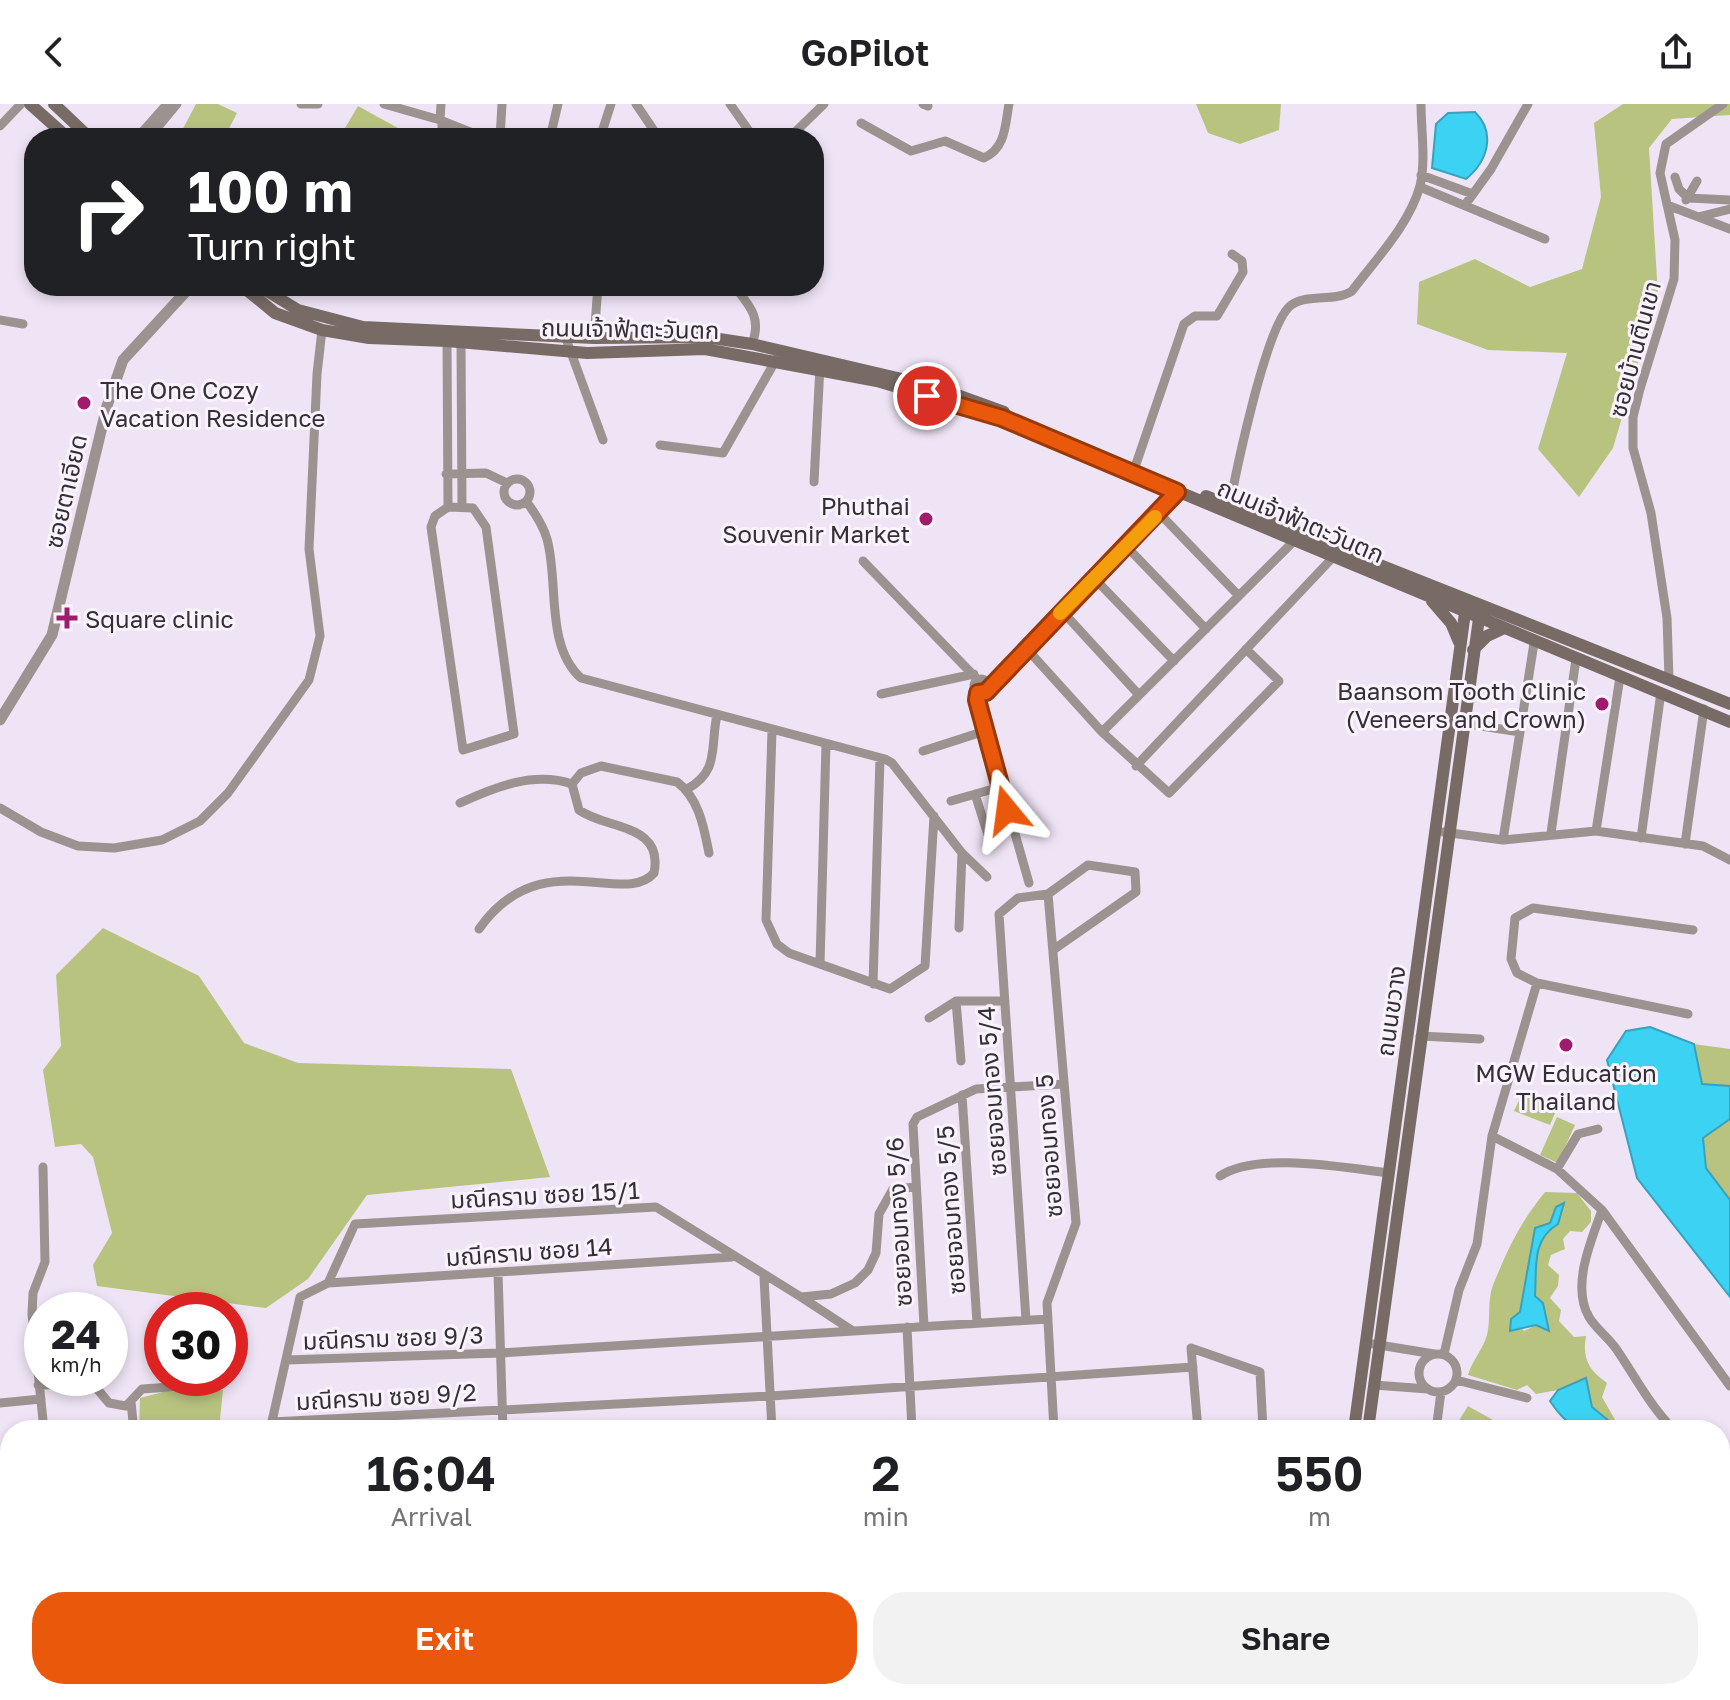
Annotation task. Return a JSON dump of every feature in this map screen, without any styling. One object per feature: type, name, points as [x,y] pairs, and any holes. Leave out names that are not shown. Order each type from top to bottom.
[{"type":"main road","points":[[30,104],[57,128]]},
{"type":"main road","points":[[54,104],[79,128]]},
{"type":"main road","name":"ถนนเจ้าฟ้าตะวันตก","points":[[254,296],[275,313],[322,330],[369,338],[569,351],[705,349],[777,355],[932,386],[988,405],[1230,504],[1464,613],[1730,722]]},
{"type":"main road","name":"ถนนเจ้าฟ้าตะวันตก","points":[[275,296],[298,310],[363,327],[594,338],[706,337],[752,344],[777,355]]},
{"type":"main road","name":"ถนนเจ้าฟ้าตะวันตก","points":[[820,364],[1002,418],[1294,541],[1468,598],[1730,704]]},
{"type":"main road","points":[[1430,598],[1451,623],[1466,649],[1502,629]]},
{"type":"main road","name":"ถนนขวาง","points":[[1369,1420],[1374,1385],[1372,1344],[1390,1173],[1420,1036],[1442,832],[1462,723],[1466,649],[1464,613],[1468,598]]},
{"type":"main road","name":"ถนนขวาง","points":[[1356,1420],[1372,1344],[1466,649],[1482,605]]},
{"type":"street","points":[[0,126],[21,104]]},
{"type":"street","points":[[146,128],[167,104]]},
{"type":"street","points":[[157,128],[177,104]]},
{"type":"street","points":[[301,104],[318,104]]},
{"type":"street","points":[[385,104],[461,128]]},
{"type":"street","points":[[441,104],[441,128]]},
{"type":"street","points":[[501,128],[502,104]]},
{"type":"street","points":[[552,128],[558,104]]},
{"type":"street","points":[[603,128],[611,104]]},
{"type":"street","points":[[636,104],[652,128]]},
{"type":"street","points":[[730,104],[747,128]]},
{"type":"street","points":[[799,128],[824,104]]},
{"type":"street","points":[[861,123],[911,151],[945,141],[984,158],[995,153],[1002,143],[1009,104]]},
{"type":"street","points":[[1230,504],[1241,445],[1277,328],[1288,307],[1304,300],[1342,297],[1352,291],[1398,230],[1420,187],[1421,104]]},
{"type":"street","points":[[1465,205],[1470,193],[1491,169],[1528,104]]},
{"type":"street","name":"ซอยบ้านตีนเขา","points":[[1669,679],[1667,618],[1651,513],[1633,448],[1633,417],[1674,279],[1675,240],[1660,173],[1666,144],[1723,104]]},
{"type":"street","points":[[1421,175],[1470,193]]},
{"type":"street","points":[[1675,177],[1679,189],[1688,198],[1730,200]]},
{"type":"street","points":[[1681,210],[1697,181]]},
{"type":"street","points":[[1420,187],[1545,239]]},
{"type":"street","points":[[1667,205],[1730,229]]},
{"type":"street","points":[[1698,217],[1730,209]]},
{"type":"street","points":[[1135,467],[1184,324],[1195,316],[1217,316],[1243,272],[1242,261],[1232,254]]},
{"type":"street","name":"ซอยตาเอียด","points":[[0,720],[6,702],[52,635],[107,406],[123,360],[182,296]]},
{"type":"street","points":[[594,338],[597,296]]},
{"type":"street","points":[[742,296],[755,312],[757,332],[752,344]]},
{"type":"street","points":[[0,320],[23,324]]},
{"type":"street","points":[[0,808],[41,832],[78,846],[114,848],[162,840],[200,821],[228,793],[309,680],[320,636],[309,549],[322,330]]},
{"type":"street","points":[[565,336],[603,440]]},
{"type":"street","points":[[447,341],[448,507]]},
{"type":"street","points":[[461,342],[462,507]]},
{"type":"street","points":[[660,445],[723,453],[777,355]]},
{"type":"street","points":[[814,482],[820,364]]},
{"type":"street","points":[[446,474],[486,473],[507,483],[518,479],[526,482],[530,493],[526,501],[510,503],[504,491],[507,483]]},
{"type":"street","points":[[978,693],[984,693],[1177,492]]},
{"type":"street","points":[[526,501],[547,538],[557,617],[571,669],[581,678],[892,763],[962,853],[987,877]]},
{"type":"street","points":[[448,507],[462,507],[473,508],[486,527],[514,734],[463,750],[431,527],[435,516],[448,507]]},
{"type":"street","points":[[1159,513],[1239,596]]},
{"type":"street","points":[[1102,732],[1294,541]]},
{"type":"street","points":[[1126,546],[1206,629]]},
{"type":"street","points":[[1136,766],[1336,553]]},
{"type":"street","points":[[863,561],[988,686]]},
{"type":"street","points":[[1094,578],[1174,661]]},
{"type":"street","points":[[1062,611],[1139,695]]},
{"type":"street","points":[[1503,840],[1534,643]]},
{"type":"street","points":[[1026,648],[1102,732],[1169,793],[1279,681],[1246,649]]},
{"type":"street","points":[[1551,833],[1576,659]]},
{"type":"street","points":[[976,677],[974,687],[978,693],[977,700],[1029,883]]},
{"type":"street","points":[[881,694],[976,677]]},
{"type":"street","points":[[1596,831],[1620,677]]},
{"type":"street","points":[[1641,838],[1661,692]]},
{"type":"street","points":[[1685,844],[1704,709]]},
{"type":"street","points":[[687,789],[703,780],[710,770],[717,715]]},
{"type":"street","points":[[1462,723],[1520,732]]},
{"type":"street","points":[[772,731],[766,920],[777,944],[820,964],[890,989],[911,977],[928,960],[934,816]]},
{"type":"street","points":[[923,751],[985,731]]},
{"type":"street","points":[[820,964],[826,744]]},
{"type":"street","points":[[873,984],[880,758]]},
{"type":"street","points":[[572,784],[588,768],[601,766],[677,782],[687,789],[704,826],[709,853]]},
{"type":"street","points":[[460,803],[525,780],[545,778],[572,784]]},
{"type":"street","points":[[479,929],[491,912],[511,895],[548,880],[565,878],[626,884],[648,879],[654,873],[656,864],[649,840],[638,831],[589,817],[579,810],[572,784]]},
{"type":"street","points":[[951,801],[1000,787]]},
{"type":"street","points":[[975,794],[988,835]]},
{"type":"street","points":[[1442,832],[1503,840],[1596,831],[1703,846],[1730,860]]},
{"type":"street","points":[[959,928],[962,853]]},
{"type":"street","points":[[1048,894],[1088,865],[1135,872],[1136,892],[1053,950]]},
{"type":"street","name":"ซอยจอมทอง 5","points":[[1048,894],[1076,1223],[1047,1303],[1053,1420]]},
{"type":"street","name":"ซอยจอมทอง 5/4","points":[[1026,1320],[999,914],[1018,898],[1048,894]]},
{"type":"street","points":[[1688,1014],[1537,983],[1517,973],[1511,959],[1515,918],[1533,908],[1693,930]]},
{"type":"street","points":[[1439,1354],[1477,1244],[1492,1136],[1537,983]]},
{"type":"street","points":[[956,1001],[961,1061]]},
{"type":"street","points":[[929,1018],[956,1001],[1005,1001]]},
{"type":"street","points":[[1420,1036],[1480,1039]]},
{"type":"street","points":[[962,1095],[976,1089],[1011,1085],[1064,1084]]},
{"type":"street","name":"ซอยจอมทอง 5/6","points":[[924,1326],[913,1124],[917,1117],[962,1095]]},
{"type":"street","name":"ซอยจอมทอง 5/5","points":[[962,1095],[977,1323]]},
{"type":"street","points":[[1557,1169],[1578,1134],[1598,1129]]},
{"type":"street","points":[[1492,1136],[1557,1169],[1602,1210],[1730,1386]]},
{"type":"street","points":[[1220,1176],[1245,1165],[1329,1166],[1390,1173]]},
{"type":"street","points":[[33,1292],[45,1262],[43,1167]]},
{"type":"street","points":[[801,1297],[831,1294],[855,1283],[868,1270],[876,1253],[879,1214],[893,1189],[916,1187]]},
{"type":"street","name":"มณีคราม ซอย 15/1","points":[[328,1283],[355,1224],[656,1207],[853,1331]]},
{"type":"street","points":[[1602,1210],[1587,1252],[1582,1288],[1588,1316],[1616,1348],[1648,1401],[1665,1420]]},
{"type":"street","name":"มณีคราม ซอย 14","points":[[328,1283],[733,1257]]},
{"type":"street","points":[[498,1273],[503,1420]]},
{"type":"street","points":[[764,1277],[772,1420]]},
{"type":"street","points":[[272,1420],[300,1297],[328,1283]]},
{"type":"street","name":"มณีคราม ซอย 9/3","points":[[286,1360],[500,1353],[1048,1319]]},
{"type":"street","points":[[907,1327],[912,1420]]},
{"type":"street","points":[[1372,1344],[1439,1354],[1456,1366],[1456,1380]]},
{"type":"street","points":[[1197,1420],[1191,1348],[1260,1372],[1262,1420]]},
{"type":"street","points":[[1428,1389],[1419,1371],[1424,1359],[1439,1354]]},
{"type":"street","name":"มณีคราม ซอย 9/2","points":[[364,1420],[1193,1367]]},
{"type":"street","points":[[1437,1420],[1441,1392],[1456,1380]]},
{"type":"street","points":[[1456,1380],[1527,1398]]},
{"type":"street","points":[[1374,1385],[1441,1392]]},
{"type":"street","points":[[104,1396],[111,1404],[126,1406],[144,1389]]},
{"type":"street","points":[[40,1396],[43,1420]]},
{"type":"street","points":[[0,1403],[41,1399]]},
{"type":"street","points":[[131,1402],[133,1420]]},
{"type":"green space","points":[[196,104],[218,104],[237,113],[229,128],[183,128]]},
{"type":"green space","points":[[1196,104],[1281,104],[1279,130],[1240,144],[1208,133]]},
{"type":"green space","points":[[1623,104],[1730,104],[1730,115],[1672,119],[1649,148],[1658,295],[1613,448],[1579,497],[1538,449],[1567,353],[1488,350],[1417,324],[1419,282],[1475,259],[1530,287],[1582,269],[1601,197],[1594,123]]},
{"type":"green space","points":[[358,106],[398,128],[345,128]]},
{"type":"green space","points":[[103,928],[199,976],[244,1043],[298,1063],[511,1069],[550,1177],[367,1195],[308,1279],[266,1308],[248,1306],[248,1292],[144,1292],[97,1286],[93,1265],[112,1233],[93,1157],[81,1144],[55,1147],[43,1070],[61,1046],[56,975]]},
{"type":"green space","points":[[1694,1044],[1730,1049],[1730,1086],[1702,1084]]},
{"type":"green space","points":[[1523,1092],[1558,1106],[1550,1125],[1514,1111]]},
{"type":"green space","points":[[1557,1117],[1575,1125],[1558,1163],[1540,1155]]},
{"type":"green space","points":[[1730,1119],[1730,1200],[1706,1168],[1703,1138]]},
{"type":"green space","points":[[1545,1192],[1577,1193],[1591,1211],[1591,1222],[1582,1232],[1570,1231],[1563,1239],[1565,1249],[1551,1255],[1548,1265],[1559,1275],[1558,1286],[1550,1298],[1561,1310],[1559,1321],[1574,1337],[1586,1336],[1588,1363],[1607,1383],[1602,1397],[1615,1420],[1608,1420],[1592,1407],[1586,1378],[1558,1390],[1536,1394],[1527,1385],[1517,1390],[1468,1375],[1487,1335],[1493,1285],[1528,1215]],"holes":[[[1556,1207],[1558,1224],[1549,1231],[1537,1256],[1535,1296],[1543,1303],[1548,1331],[1536,1325],[1524,1331],[1511,1319],[1520,1313],[1535,1228],[1550,1223]]]},
{"type":"green space","points":[[222,1396],[220,1420],[139,1420],[140,1398]]},
{"type":"green space","points":[[1468,1406],[1493,1420],[1459,1420]]},
{"type":"water","points":[[1475,112],[1486,129],[1487,147],[1474,172],[1466,179],[1432,168],[1436,124],[1448,113]]},
{"type":"water","points":[[1650,1027],[1694,1044],[1702,1084],[1730,1086],[1730,1119],[1703,1138],[1706,1168],[1730,1200],[1730,1297],[1637,1178],[1607,1060],[1626,1031]]},
{"type":"water","points":[[1564,1203],[1558,1224],[1543,1238],[1537,1256],[1535,1296],[1543,1303],[1549,1331],[1536,1325],[1510,1331],[1511,1319],[1520,1312],[1535,1228],[1550,1223],[1556,1207]]},
{"type":"water","points":[[1586,1378],[1592,1407],[1608,1420],[1566,1420],[1550,1401],[1558,1390]]},
{"type":"slow traffic","points":[[1060,613],[1155,517]]},
{"type":"place","name":"The One Cozy Vacation Residence","points":[[84,403]]},
{"type":"place","name":"Phuthai Souvenir Market","points":[[926,519]]},
{"type":"place","name":"Square clinic","points":[[67,618]]},
{"type":"place","name":"Baansom Tooth Clinic (Veneers and Crown)","points":[[1602,704]]},
{"type":"place","name":"MGW Education Thailand","points":[[1566,1045]]},
{"type":"route","points":[[927,396],[1002,418],[1177,492],[988,686],[986,692],[978,693],[977,700],[1007,810]]}]
